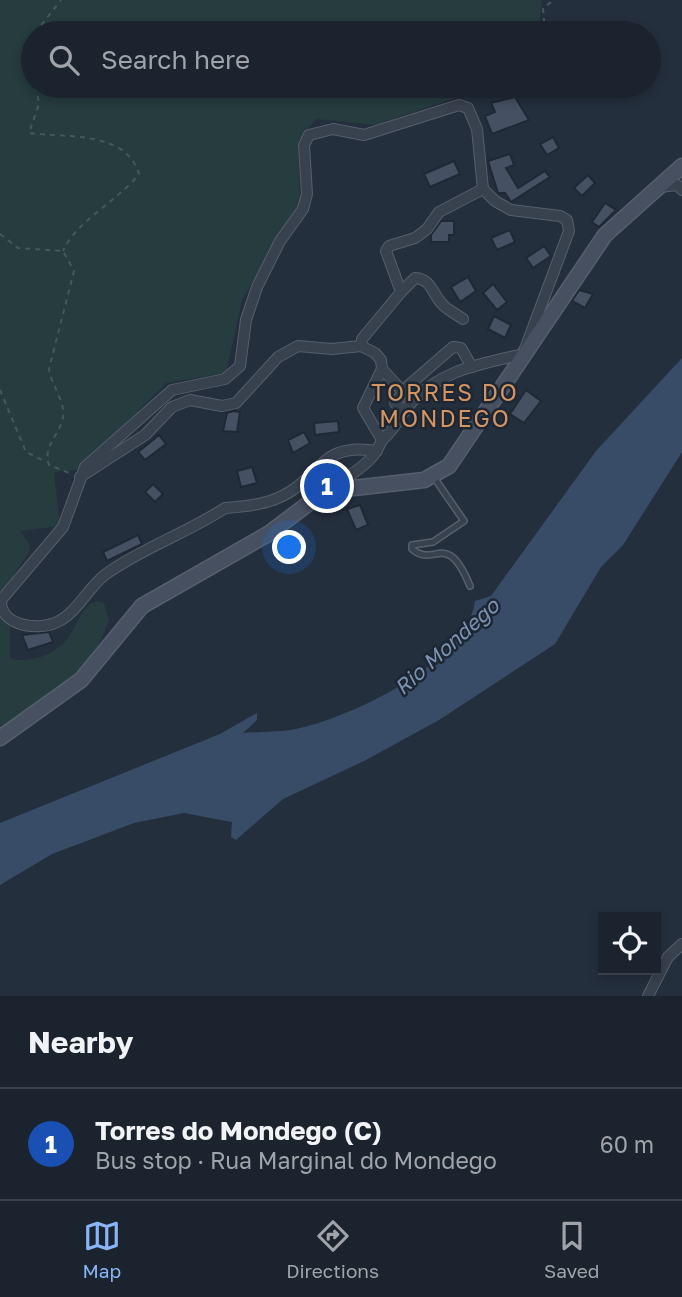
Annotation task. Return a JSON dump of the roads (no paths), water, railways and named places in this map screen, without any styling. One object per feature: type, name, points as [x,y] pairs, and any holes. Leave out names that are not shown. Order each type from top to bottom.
[{"type":"main road","points":[[0,738],[81,680],[142,606],[268,534],[316,498],[336,490],[433,476],[455,458],[605,235],[682,166]]},
{"type":"street","points":[[336,490],[343,481],[370,463],[377,451],[382,440],[395,429],[405,411],[436,380],[472,367],[523,354],[569,231],[567,220],[511,210],[495,201],[483,188],[477,129],[468,108],[459,105],[364,135],[333,129],[309,135],[304,145],[307,194],[303,209],[280,241],[257,287],[246,320],[240,366],[225,380],[173,390],[85,467],[63,527],[1,600],[2,610],[14,623],[53,624],[69,615],[105,575],[225,508],[245,507],[279,498],[337,453],[355,447],[377,451]]},
{"type":"street","points":[[656,187],[677,185],[682,190]]},
{"type":"street","points":[[401,292],[386,251],[389,246],[415,238],[427,229],[439,212],[483,188]]},
{"type":"street","points":[[362,346],[362,339],[415,278],[423,279],[444,307],[463,319]]},
{"type":"street","points":[[80,477],[145,435],[172,407],[190,400],[222,406],[236,403],[278,357],[298,346],[332,349],[362,346],[375,353],[381,360],[382,369],[363,408],[382,440]]},
{"type":"street","points":[[405,411],[395,403],[454,346],[461,348],[472,367]]},
{"type":"street","points":[[382,369],[404,393]]},
{"type":"street","points":[[648,996],[668,957],[682,944]]},
{"type":"lane","points":[[433,476],[464,520],[433,542],[412,545],[412,549],[419,553],[450,554],[458,559],[470,586]]},
{"type":"water","points":[[682,358],[682,452],[623,545],[601,567],[555,644],[439,720],[364,761],[283,799],[236,840],[231,837],[232,822],[184,813],[134,823],[52,854],[0,885],[0,823],[220,734],[257,713],[257,720],[243,733],[291,730],[315,724],[372,701],[428,666],[451,646],[467,624],[475,601],[491,596],[596,451]]},
{"type":"place","name":"Torres do Mondego (C)","points":[[327,486]]},
{"type":"district","name":"TORRES DO MONDEGO","points":[[445,406]]},
{"type":"water label","name":"Rio Mondego","points":[[447,647]]}]
